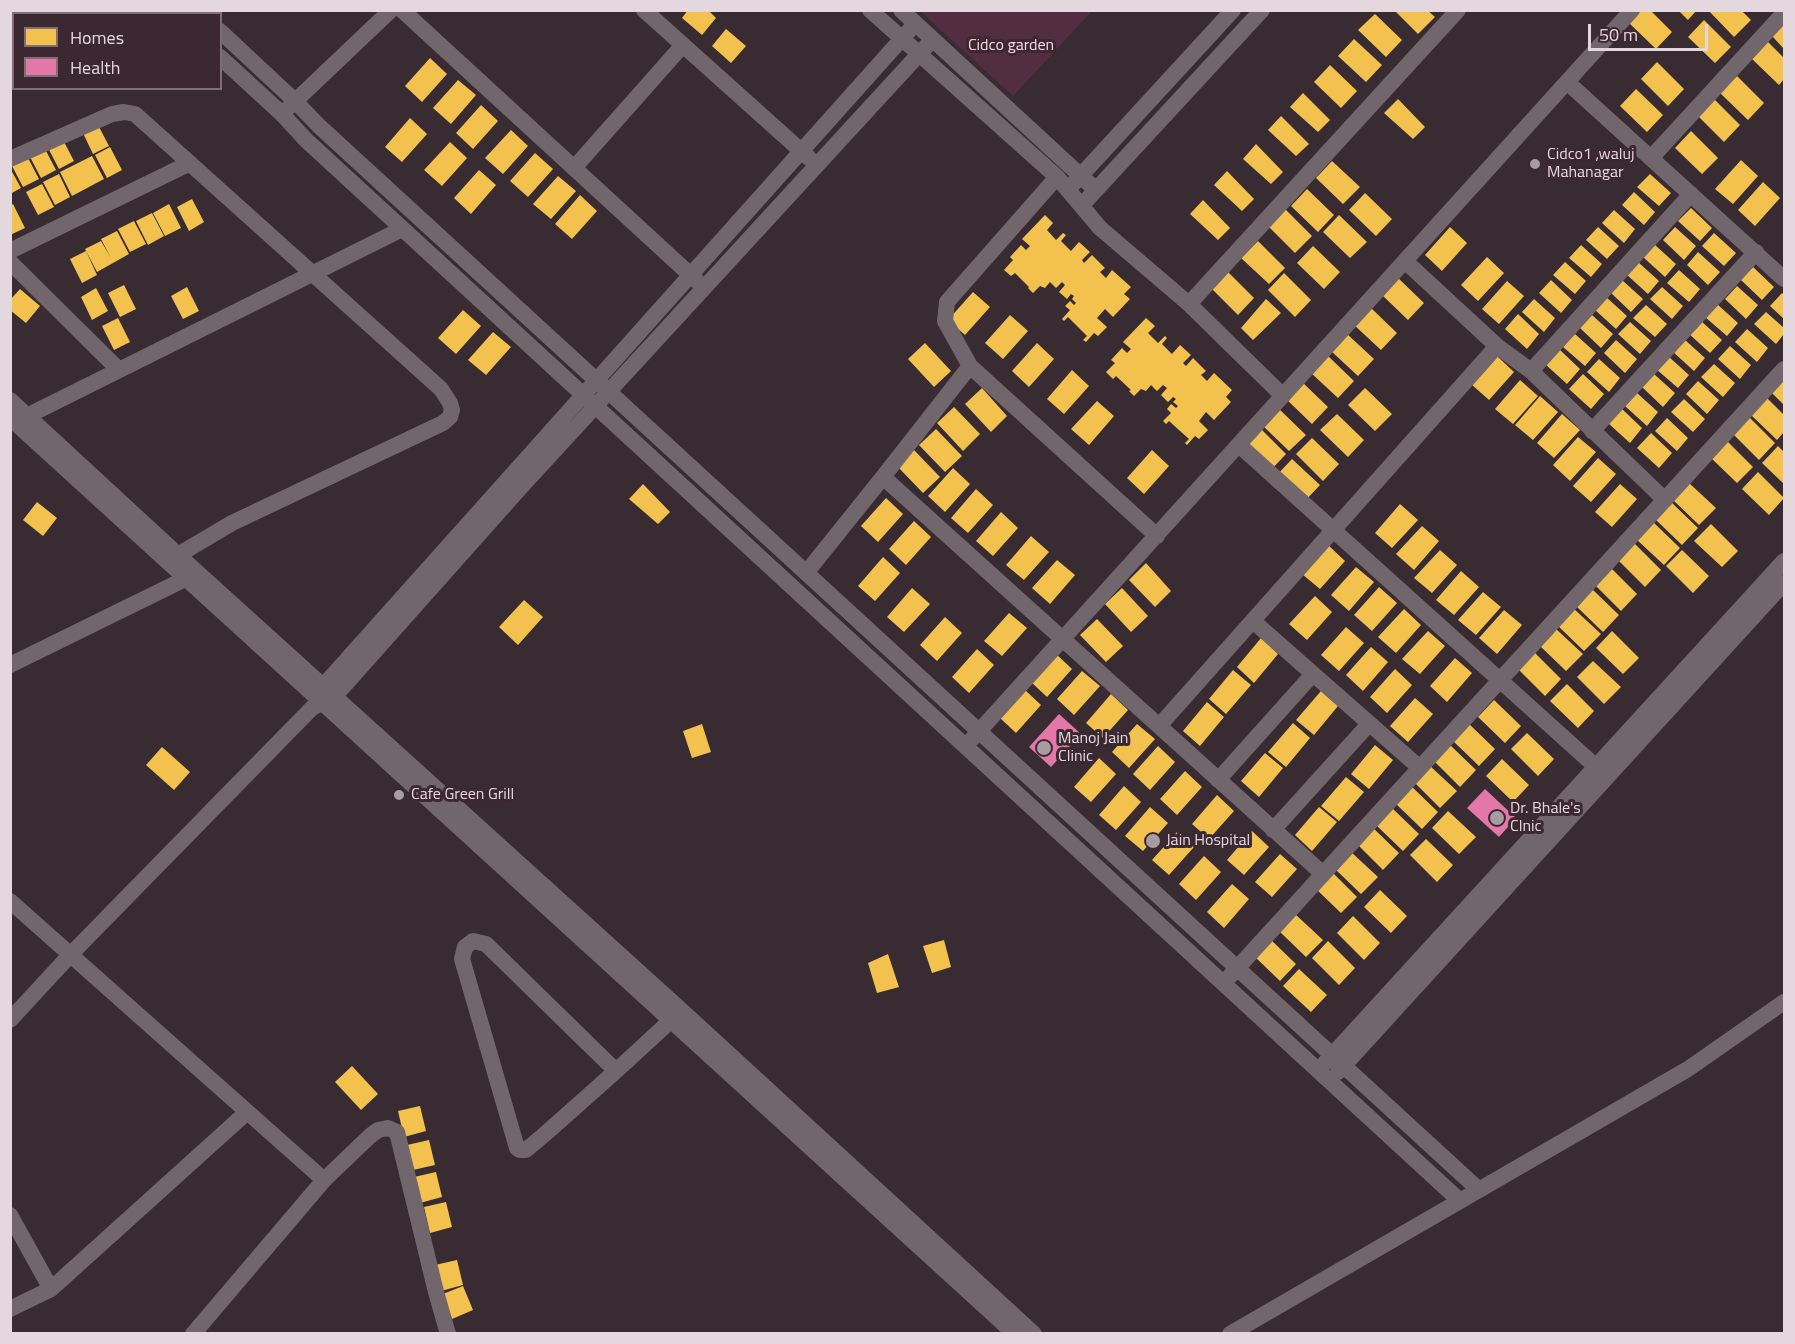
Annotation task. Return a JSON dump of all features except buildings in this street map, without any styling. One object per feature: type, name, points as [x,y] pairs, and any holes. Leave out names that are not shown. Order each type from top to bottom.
[{"type":"street","points":[[282,114],[391,10]]},
{"type":"street","points":[[402,10],[705,287]]},
{"type":"street","points":[[644,10],[817,165]]},
{"type":"street","points":[[870,10],[1062,183],[1100,228],[1189,304],[1283,396]]},
{"type":"street","points":[[901,10],[1096,190]]},
{"type":"street","points":[[1157,536],[970,366],[945,321],[947,302],[1062,183],[1081,176],[1233,10]]},
{"type":"street","points":[[1082,206],[1263,10]]},
{"type":"street","points":[[1189,304],[1458,10]]},
{"type":"street","points":[[966,747],[1632,10]]},
{"type":"street","points":[[1652,158],[1785,13]]},
{"type":"street","points":[[10,1020],[71,954],[322,698],[589,401],[596,381],[915,24]]},
{"type":"street","points":[[222,33],[295,100],[319,126],[596,381],[1478,1189]]},
{"type":"street","points":[[589,401],[609,392],[932,40]]},
{"type":"street","points":[[574,168],[683,45]]},
{"type":"street","points":[[222,59],[402,229],[1459,1200]]},
{"type":"street","points":[[1567,82],[1785,279]]},
{"type":"street","points":[[10,159],[111,114],[124,112],[135,114],[441,390],[450,403],[452,410],[450,417],[443,423],[232,523],[178,555]]},
{"type":"street","points":[[10,251],[190,163]]},
{"type":"street","points":[[1530,371],[1691,194]]},
{"type":"street","points":[[16,420],[402,229]]},
{"type":"street","points":[[1592,431],[1756,252]]},
{"type":"street","points":[[1406,261],[1497,346],[1530,371],[1665,500]]},
{"type":"street","points":[[10,262],[119,370]]},
{"type":"street","points":[[1159,726],[1497,346]]},
{"type":"street","points":[[806,573],[970,366]]},
{"type":"street","points":[[1223,983],[1785,369]]},
{"type":"street","points":[[10,400],[16,420],[187,578],[1034,1334]]},
{"type":"street","points":[[16,420],[178,555],[322,698]]},
{"type":"street","points":[[1239,445],[1601,772]]},
{"type":"street","points":[[884,477],[1323,874]]},
{"type":"street","points":[[732,532],[746,518]]},
{"type":"street","points":[[1324,1076],[1601,772],[1785,561]]},
{"type":"street","points":[[10,665],[187,578]]},
{"type":"street","points":[[1601,772],[1785,583]]},
{"type":"street","points":[[1253,621],[1420,768]]},
{"type":"street","points":[[1218,780],[1313,674]]},
{"type":"street","points":[[1273,830],[1369,724]]},
{"type":"street","points":[[10,901],[324,1180]]},
{"type":"street","points":[[616,1071],[486,944],[473,941],[465,947],[462,959],[517,1148],[520,1150],[526,1150],[616,1071],[677,1015]]},
{"type":"street","points":[[1230,1334],[1688,1069],[1785,1002]]},
{"type":"street","points":[[677,1015],[1015,1334]]},
{"type":"street","points":[[10,1309],[51,1289],[246,1113]]},
{"type":"street","points":[[195,1332],[324,1180],[378,1130],[388,1128],[397,1132],[448,1334]]},
{"type":"street","points":[[10,1215],[51,1289]]},
{"type":"green space","name":"Cidco garden","points":[[920,11],[1092,11],[1013,96]]},
{"type":"place","name":"Cidco1 ,waluj Mahanagar","points":[[1535,164]]},
{"type":"place","name":"Manoj Jain Clinic","points":[[1044,748]]},
{"type":"place","name":"Cafe Green Grill","points":[[399,795]]},
{"type":"place","name":"Dr. Bhale's Clnic","points":[[1497,818]]},
{"type":"place","name":"Jain Hospital","points":[[1153,841]]}]
